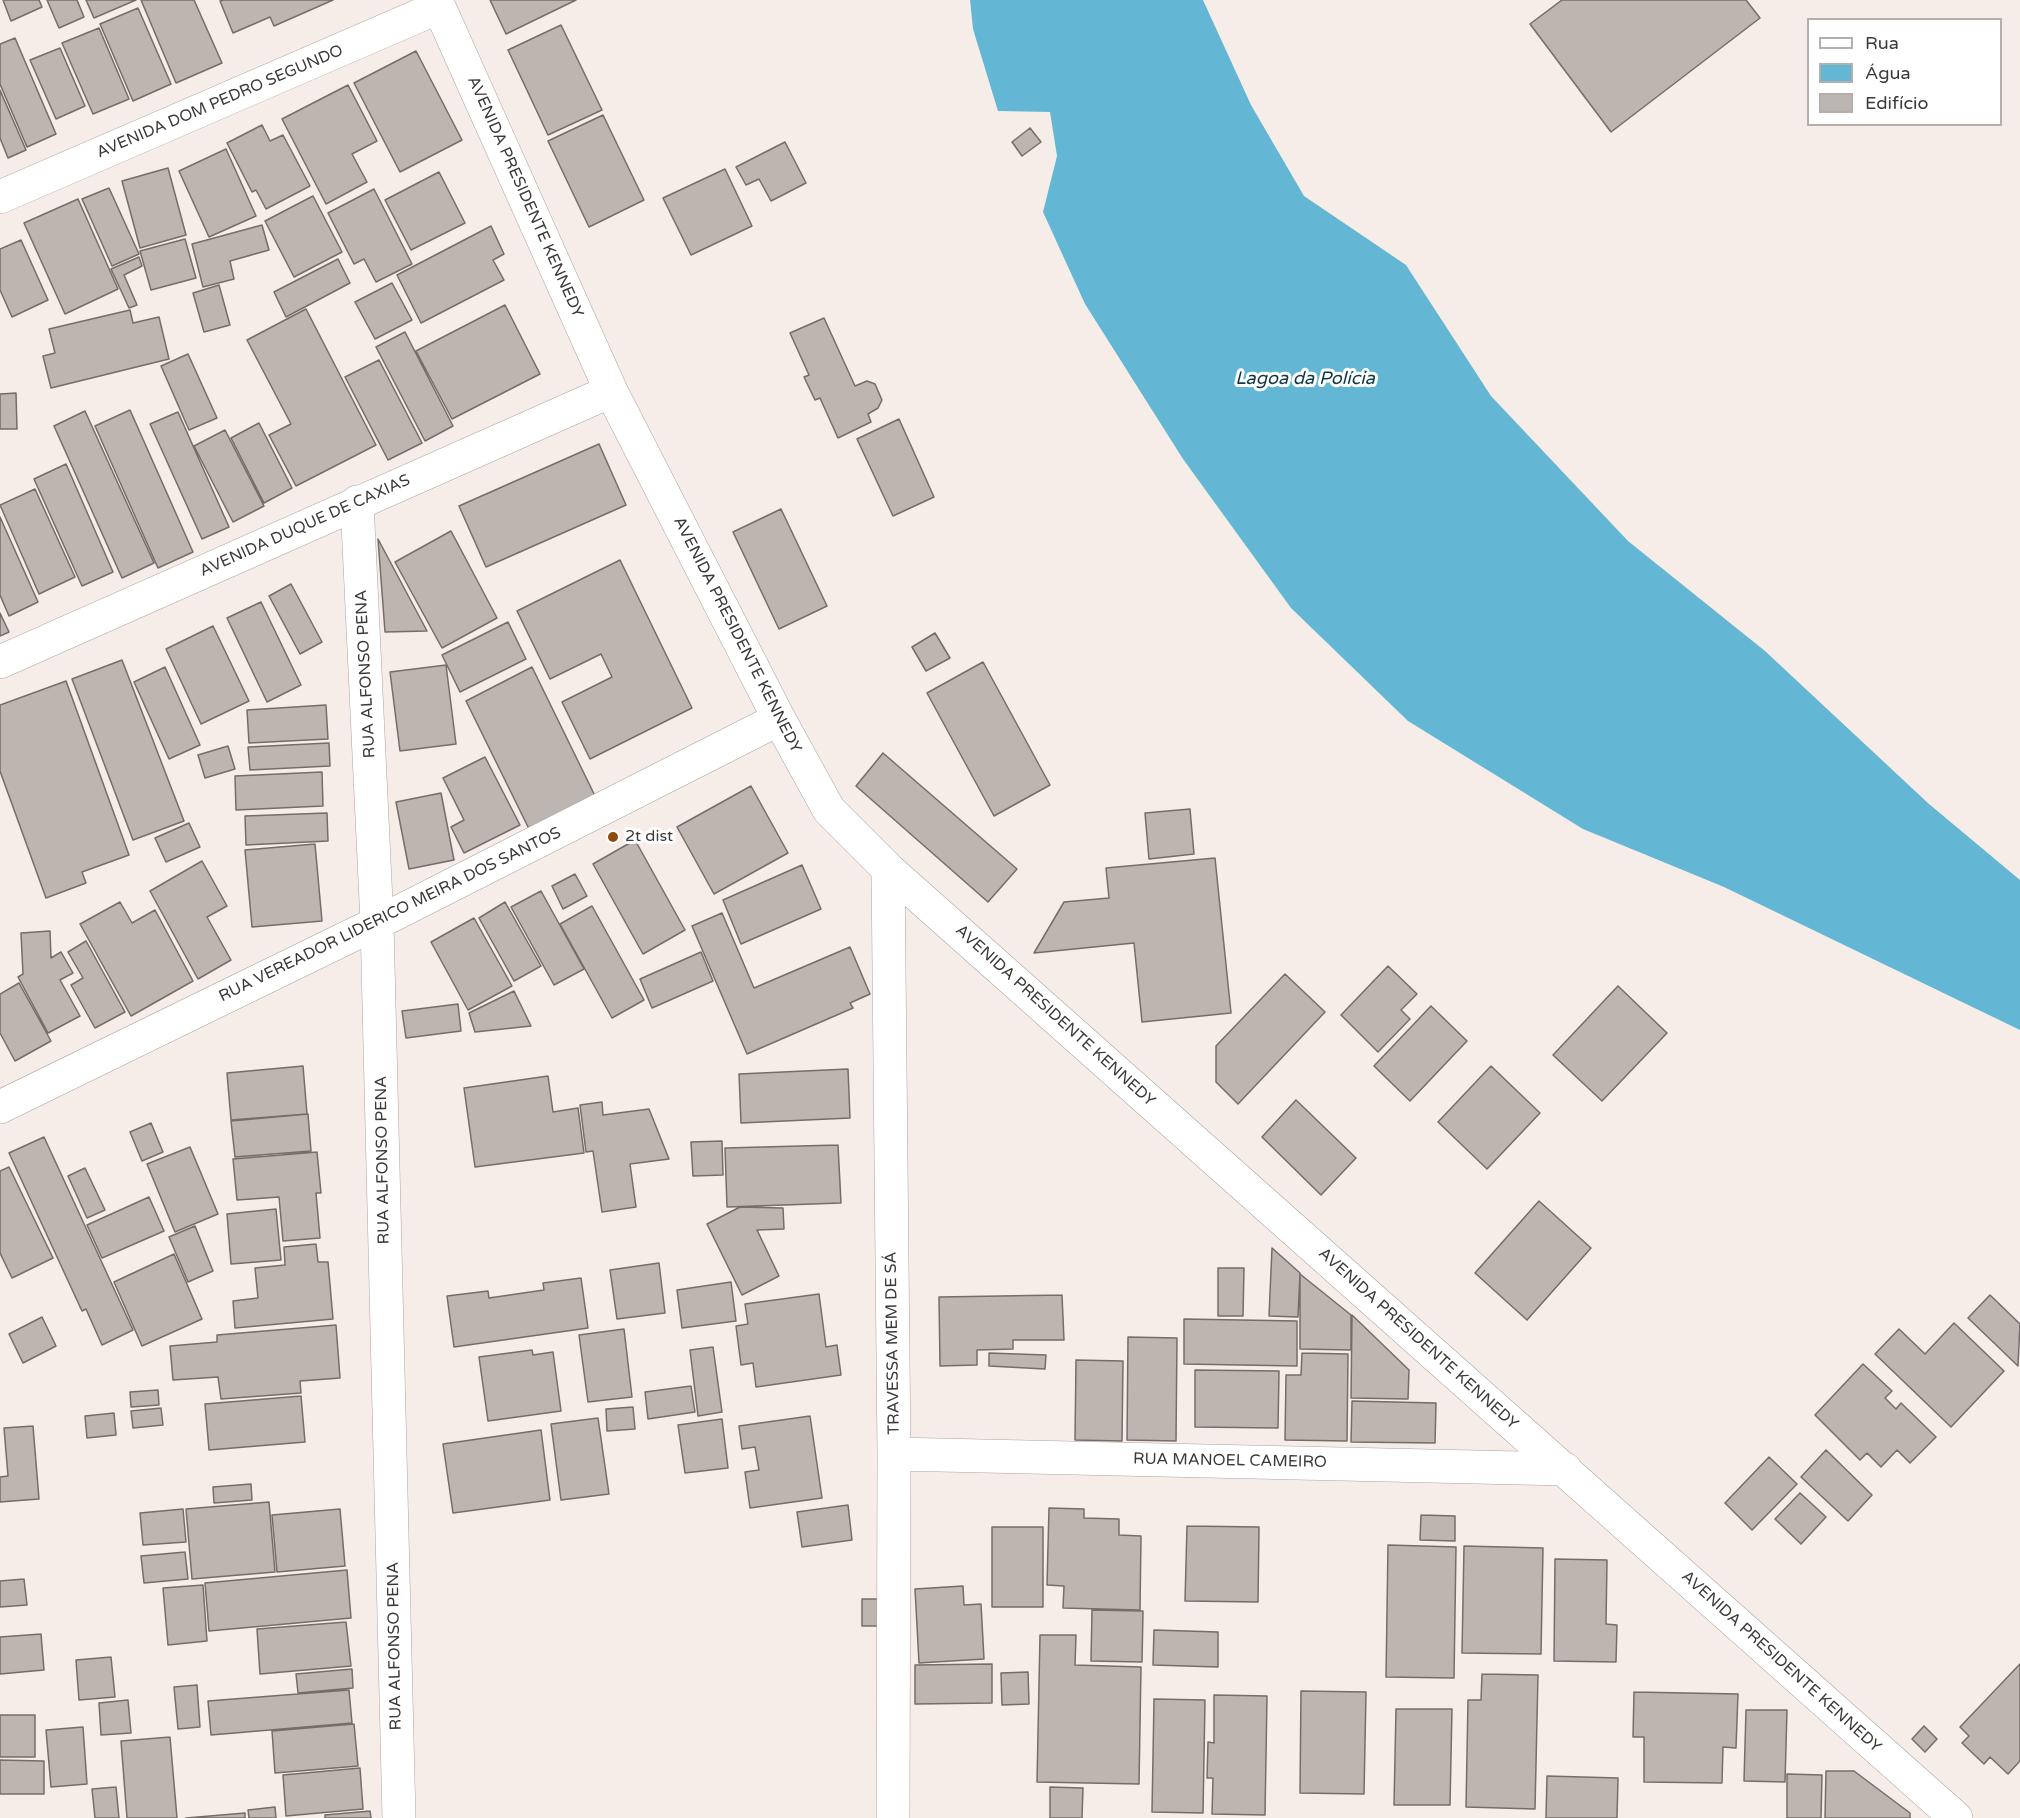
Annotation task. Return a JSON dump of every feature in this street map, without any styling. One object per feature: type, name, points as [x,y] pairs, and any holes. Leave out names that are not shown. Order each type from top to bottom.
[{"type":"street","name":"AVENIDA DOM PEDRO SEGUNDO","points":[[0,197],[438,3]]},
{"type":"street","name":"AVENIDA PRESIDENTE KENNEDY","points":[[438,3],[611,391],[779,719],[830,810],[888,869],[1956,1818]]},
{"type":"street","name":"AVENIDA DUQUE DE CAXIAS","points":[[0,662],[611,391]]},
{"type":"street","name":"RUA ALFONSO PENA","points":[[357,502],[377,923],[399,1818]]},
{"type":"street","name":"RUA VEREADOR LIDERICO MEIRA DOS SANTOS","points":[[0,1107],[377,923],[779,719]]},
{"type":"street","name":"TRAVESSA MEM DE SÁ","points":[[888,869],[894,1454],[893,1818]]},
{"type":"street","name":"RUA MANOEL CAMEIRO","points":[[894,1454],[1565,1469]]},
{"type":"water","name":"Lagoa da Polícia","points":[[970,0],[1203,0],[1251,105],[1304,196],[1406,265],[1491,396],[1628,541],[1765,651],[1929,804],[2020,880],[2020,1030],[1724,887],[1583,829],[1408,721],[1291,608],[1183,459],[1085,304],[1043,212],[1057,156],[1050,112],[998,111],[973,29]]},
{"type":"building","points":[[3,0],[39,0],[42,7],[11,21]]},
{"type":"building","points":[[47,0],[77,0],[84,17],[59,28]]},
{"type":"building","points":[[86,0],[136,0],[94,18]]},
{"type":"building","points":[[141,0],[194,0],[222,63],[176,83]]},
{"type":"building","points":[[333,0],[274,26],[270,17],[233,33],[220,1]]},
{"type":"building","points":[[490,0],[576,0],[506,34]]},
{"type":"building","points":[[1562,0],[1746,0],[1760,18],[1611,132],[1530,24]]},
{"type":"building","points":[[138,8],[171,84],[133,101],[100,24]]},
{"type":"building","points":[[561,25],[602,110],[548,135],[508,50]]},
{"type":"building","points":[[99,28],[129,99],[93,114],[62,43]]},
{"type":"building","points":[[15,38],[56,134],[27,147],[0,84],[0,44]]},
{"type":"building","points":[[60,48],[85,106],[56,119],[30,60]]},
{"type":"building","points":[[416,51],[462,140],[400,172],[354,83]]},
{"type":"building","points":[[348,85],[377,141],[352,154],[367,182],[326,204],[282,119]]},
{"type":"building","points":[[0,90],[26,150],[8,158],[0,138]]},
{"type":"building","points":[[603,115],[644,200],[589,227],[548,141]]},
{"type":"building","points":[[262,125],[270,141],[283,135],[310,186],[266,209],[256,190],[252,192],[227,143]]},
{"type":"building","points":[[1030,128],[1041,142],[1022,156],[1012,142]]},
{"type":"building","points":[[785,142],[806,183],[771,201],[759,179],[746,185],[736,167]]},
{"type":"building","points":[[226,149],[256,216],[209,237],[179,171]]},
{"type":"building","points":[[168,168],[186,235],[140,248],[122,181]]},
{"type":"building","points":[[725,169],[752,226],[691,255],[663,198]]},
{"type":"building","points":[[439,172],[465,223],[411,250],[385,200]]},
{"type":"building","points":[[109,188],[139,254],[112,266],[82,199]]},
{"type":"building","points":[[374,189],[412,264],[376,282],[364,259],[354,264],[328,213]]},
{"type":"building","points":[[313,196],[342,252],[294,277],[265,221]]},
{"type":"building","points":[[78,199],[118,289],[65,314],[24,223]]},
{"type":"building","points":[[262,225],[269,250],[230,261],[234,279],[203,287],[192,244]]},
{"type":"building","points":[[491,226],[504,254],[493,260],[504,280],[421,323],[397,275]]},
{"type":"building","points":[[185,239],[196,278],[151,290],[140,251]]},
{"type":"building","points":[[21,240],[48,300],[12,317],[0,290],[0,249]]},
{"type":"building","points":[[139,257],[142,266],[124,275],[137,305],[129,308],[111,269]]},
{"type":"building","points":[[338,259],[350,283],[286,317],[274,292]]},
{"type":"building","points":[[392,283],[412,320],[375,339],[355,302]]},
{"type":"building","points":[[219,285],[230,325],[204,332],[193,293]]},
{"type":"building","points":[[505,305],[540,374],[452,419],[416,351]]},
{"type":"building","points":[[306,309],[376,445],[296,486],[269,435],[291,424],[247,340]]},
{"type":"building","points":[[130,310],[133,323],[159,317],[169,359],[51,388],[43,356],[55,353],[49,329]]},
{"type":"building","points":[[824,318],[855,386],[867,381],[875,384],[882,400],[878,408],[868,414],[871,422],[838,438],[820,398],[815,400],[804,377],[809,375],[790,333]]},
{"type":"building","points":[[405,332],[453,426],[425,441],[376,347]]},
{"type":"building","points":[[188,354],[217,418],[189,430],[161,366]]},
{"type":"building","points":[[379,360],[422,443],[388,460],[345,377]]},
{"type":"building","points":[[16,393],[17,429],[0,429],[0,394]]},
{"type":"building","points":[[130,410],[193,552],[158,568],[95,426]]},
{"type":"building","points":[[85,411],[154,563],[122,578],[54,426]]},
{"type":"building","points":[[178,412],[229,527],[202,539],[150,424]]},
{"type":"building","points":[[899,419],[934,497],[893,516],[857,439]]},
{"type":"building","points":[[259,423],[292,488],[264,503],[231,438]]},
{"type":"building","points":[[225,430],[264,506],[233,522],[194,446]]},
{"type":"building","points":[[599,444],[626,505],[486,567],[459,506]]},
{"type":"building","points":[[66,464],[113,572],[82,586],[34,479]]},
{"type":"building","points":[[35,489],[75,577],[39,594],[0,505]]},
{"type":"building","points":[[781,509],[827,606],[779,629],[733,532]]},
{"type":"building","points":[[0,517],[38,602],[9,616],[0,595]]},
{"type":"building","points":[[451,531],[497,618],[442,648],[395,562]]},
{"type":"building","points":[[378,539],[427,631],[385,632]]},
{"type":"building","points":[[620,560],[692,708],[590,759],[562,702],[612,677],[601,654],[550,679],[517,611]]},
{"type":"building","points":[[291,584],[322,642],[300,654],[269,596]]},
{"type":"building","points":[[261,602],[301,685],[267,702],[227,618]]},
{"type":"building","points":[[0,613],[9,632],[0,636]]},
{"type":"building","points":[[508,622],[526,659],[460,692],[442,655]]},
{"type":"building","points":[[213,626],[249,701],[201,724],[166,649]]},
{"type":"building","points":[[935,633],[950,658],[926,671],[912,647]]},
{"type":"building","points":[[122,660],[184,821],[133,840],[72,679]]},
{"type":"building","points":[[983,662],[1050,785],[994,816],[927,693]]},
{"type":"building","points":[[446,665],[456,744],[400,751],[390,672]]},
{"type":"building","points":[[165,667],[200,745],[169,759],[134,682]]},
{"type":"building","points":[[532,667],[599,804],[533,837],[466,701]]},
{"type":"building","points":[[66,681],[129,855],[82,872],[86,883],[46,898],[0,771],[0,705]]},
{"type":"building","points":[[326,705],[328,739],[249,743],[247,710]]},
{"type":"building","points":[[329,743],[330,766],[250,770],[248,747]]},
{"type":"building","points":[[228,746],[235,769],[205,778],[198,755]]},
{"type":"building","points":[[883,753],[1017,869],[988,902],[856,786]]},
{"type":"building","points":[[485,757],[520,825],[464,853],[451,827],[464,820],[443,778]]},
{"type":"building","points":[[322,772],[323,806],[236,810],[235,776]]},
{"type":"building","points":[[751,786],[788,853],[714,894],[677,827]]},
{"type":"building","points":[[441,793],[454,860],[409,869],[396,802]]},
{"type":"building","points":[[1190,809],[1194,854],[1149,859],[1145,813]]},
{"type":"building","points":[[327,813],[328,841],[246,845],[245,816]]},
{"type":"building","points":[[189,823],[200,847],[166,862],[155,838]]},
{"type":"building","points":[[635,840],[685,930],[643,954],[593,864]]},
{"type":"building","points":[[315,844],[322,921],[252,927],[245,850]]},
{"type":"building","points":[[1215,858],[1231,1013],[1142,1022],[1134,943],[1034,953],[1064,902],[1109,898],[1106,868]]},
{"type":"building","points":[[202,861],[227,906],[207,917],[231,960],[198,979],[150,891]]},
{"type":"building","points":[[802,865],[821,909],[741,944],[723,900]]},
{"type":"building","points":[[575,874],[587,896],[563,909],[552,886]]},
{"type":"building","points":[[541,891],[584,969],[554,985],[511,907]]},
{"type":"building","points":[[120,902],[132,923],[155,910],[193,981],[131,1016],[80,924]]},
{"type":"building","points":[[505,902],[541,966],[514,981],[479,918]]},
{"type":"building","points":[[592,906],[644,1000],[612,1018],[560,924]]},
{"type":"building","points":[[722,913],[754,988],[850,947],[870,994],[850,1003],[853,1008],[747,1054],[692,926]]},
{"type":"building","points":[[474,918],[512,986],[468,1010],[431,942]]},
{"type":"building","points":[[50,931],[51,958],[61,952],[73,973],[60,980],[80,1016],[48,1033],[18,977],[23,974],[21,933]]},
{"type":"building","points":[[86,941],[125,1012],[95,1028],[71,985],[83,978],[68,952]]},
{"type":"building","points":[[701,952],[713,981],[652,1008],[640,979]]},
{"type":"building","points":[[1388,966],[1417,994],[1401,1010],[1410,1019],[1378,1052],[1341,1015]]},
{"type":"building","points":[[1285,974],[1325,1012],[1238,1104],[1216,1082],[1216,1046]]},
{"type":"building","points":[[19,983],[51,1041],[15,1061],[0,1033],[0,994]]},
{"type":"building","points":[[1618,986],[1667,1033],[1602,1101],[1553,1055]]},
{"type":"building","points":[[514,991],[531,1026],[475,1032],[469,1013]]},
{"type":"building","points":[[458,1004],[461,1031],[406,1038],[402,1011]]},
{"type":"building","points":[[1431,1006],[1467,1041],[1410,1101],[1374,1066]]},
{"type":"building","points":[[303,1066],[307,1114],[231,1120],[227,1073]]},
{"type":"building","points":[[1491,1066],[1540,1113],[1487,1169],[1438,1122]]},
{"type":"building","points":[[848,1069],[850,1118],[741,1123],[739,1074]]},
{"type":"building","points":[[548,1076],[553,1112],[578,1108],[584,1153],[475,1167],[464,1088]]},
{"type":"building","points":[[1296,1100],[1356,1158],[1321,1195],[1262,1137]]},
{"type":"building","points":[[602,1102],[603,1115],[649,1109],[669,1159],[630,1164],[636,1207],[602,1212],[593,1151],[586,1152],[580,1105]]},
{"type":"building","points":[[308,1114],[311,1151],[235,1157],[231,1121]]},
{"type":"building","points":[[151,1123],[163,1152],[142,1161],[130,1132]]},
{"type":"building","points":[[44,1137],[133,1330],[102,1345],[86,1309],[82,1311],[9,1153]]},
{"type":"building","points":[[722,1141],[723,1175],[693,1176],[691,1142]]},
{"type":"building","points":[[838,1145],[841,1203],[727,1207],[725,1148]]},
{"type":"building","points":[[190,1147],[218,1214],[175,1232],[147,1164]]},
{"type":"building","points":[[317,1152],[321,1193],[316,1193],[320,1238],[283,1241],[279,1197],[237,1200],[233,1159]]},
{"type":"building","points":[[9,1167],[53,1258],[12,1278],[0,1253],[0,1171]]},
{"type":"building","points":[[85,1168],[105,1210],[87,1218],[68,1176]]},
{"type":"building","points":[[149,1197],[164,1231],[102,1258],[87,1225]]},
{"type":"building","points":[[1539,1201],[1591,1248],[1527,1320],[1475,1273]]},
{"type":"building","points":[[740,1207],[783,1208],[784,1229],[757,1230],[779,1276],[742,1295],[707,1224]]},
{"type":"building","points":[[276,1209],[281,1260],[231,1264],[227,1214]]},
{"type":"building","points":[[195,1226],[213,1271],[188,1282],[169,1237]]},
{"type":"building","points":[[316,1244],[318,1262],[328,1262],[333,1319],[235,1328],[233,1301],[258,1298],[255,1268],[285,1265],[284,1247]]},
{"type":"building","points":[[1272,1248],[1300,1273],[1298,1317],[1269,1316]]},
{"type":"building","points":[[174,1254],[202,1319],[142,1346],[114,1282]]},
{"type":"building","points":[[659,1263],[665,1313],[617,1319],[610,1270]]},
{"type":"building","points":[[1218,1268],[1244,1268],[1243,1316],[1218,1316]]},
{"type":"building","points":[[1300,1274],[1351,1315],[1351,1350],[1300,1349]]},
{"type":"building","points":[[581,1278],[588,1328],[454,1347],[447,1296],[488,1291],[489,1298],[544,1290],[543,1283]]},
{"type":"building","points":[[731,1282],[736,1321],[682,1328],[677,1290]]},
{"type":"building","points":[[819,1294],[826,1347],[837,1345],[841,1375],[756,1387],[753,1363],[741,1365],[736,1326],[748,1324],[745,1304]]},
{"type":"building","points":[[1062,1295],[1064,1340],[1013,1340],[1013,1349],[977,1350],[977,1365],[940,1366],[939,1297]]},
{"type":"building","points":[[1990,1295],[2020,1324],[2018,1366],[1968,1318]]},
{"type":"building","points":[[1352,1315],[1409,1370],[1408,1399],[1351,1398]]},
{"type":"building","points":[[42,1317],[56,1346],[23,1363],[9,1334]]},
{"type":"building","points":[[1184,1319],[1297,1321],[1297,1366],[1184,1364]]},
{"type":"building","points":[[1954,1323],[2004,1371],[1951,1427],[1875,1354],[1899,1329],[1925,1354]]},
{"type":"building","points":[[336,1325],[340,1378],[300,1381],[301,1393],[221,1399],[218,1377],[173,1380],[170,1346],[217,1342],[217,1335]]},
{"type":"building","points":[[624,1329],[632,1397],[588,1402],[579,1335]]},
{"type":"building","points":[[1128,1337],[1177,1338],[1176,1441],[1127,1440]]},
{"type":"building","points":[[713,1347],[722,1412],[698,1416],[690,1350]]},
{"type":"building","points":[[532,1350],[533,1355],[553,1352],[561,1411],[488,1421],[479,1357]]},
{"type":"building","points":[[989,1353],[1046,1355],[1045,1369],[989,1366]]},
{"type":"building","points":[[1302,1353],[1348,1354],[1347,1441],[1285,1440],[1286,1375],[1301,1375]]},
{"type":"building","points":[[1076,1360],[1123,1361],[1122,1441],[1075,1440]]},
{"type":"building","points":[[1863,1364],[1892,1391],[1885,1398],[1896,1409],[1901,1403],[1936,1437],[1910,1463],[1897,1450],[1881,1467],[1867,1453],[1860,1460],[1815,1415]]},
{"type":"building","points":[[1195,1370],[1279,1371],[1278,1428],[1195,1427]]},
{"type":"building","points":[[691,1386],[695,1412],[648,1419],[645,1392]]},
{"type":"building","points":[[158,1390],[159,1405],[131,1407],[130,1392]]},
{"type":"building","points":[[301,1396],[305,1442],[209,1450],[205,1404]]},
{"type":"building","points":[[1352,1401],[1436,1403],[1435,1443],[1351,1442]]},
{"type":"building","points":[[633,1407],[635,1429],[607,1431],[606,1409]]},
{"type":"building","points":[[161,1408],[163,1425],[133,1428],[131,1411]]},
{"type":"building","points":[[114,1413],[116,1435],[87,1438],[85,1416]]},
{"type":"building","points":[[810,1416],[822,1498],[750,1508],[745,1472],[759,1470],[755,1447],[742,1449],[739,1426]]},
{"type":"building","points":[[598,1418],[609,1494],[561,1500],[551,1424]]},
{"type":"building","points":[[722,1419],[728,1468],[685,1473],[678,1425]]},
{"type":"building","points":[[33,1426],[39,1499],[0,1502],[0,1477],[8,1476],[4,1428]]},
{"type":"building","points":[[541,1430],[550,1500],[453,1513],[443,1444]]},
{"type":"building","points":[[1826,1450],[1872,1495],[1848,1521],[1801,1477]]},
{"type":"building","points":[[1769,1457],[1797,1484],[1752,1530],[1725,1503]]},
{"type":"building","points":[[251,1484],[252,1500],[214,1503],[213,1487]]},
{"type":"building","points":[[1800,1493],[1826,1517],[1801,1544],[1775,1519]]},
{"type":"building","points":[[269,1502],[275,1572],[192,1579],[186,1509]]},
{"type":"building","points":[[848,1505],[852,1540],[802,1547],[797,1512]]},
{"type":"building","points":[[1049,1508],[1084,1509],[1084,1518],[1119,1519],[1119,1535],[1141,1536],[1140,1610],[1063,1608],[1064,1586],[1047,1585]]},
{"type":"building","points":[[183,1509],[186,1542],[143,1545],[140,1513]]},
{"type":"building","points":[[340,1509],[345,1566],[277,1572],[272,1515]]},
{"type":"building","points":[[1421,1515],[1455,1516],[1455,1541],[1420,1540]]},
{"type":"building","points":[[1187,1526],[1259,1527],[1258,1602],[1185,1601]]},
{"type":"building","points":[[992,1527],[1043,1527],[1043,1607],[992,1607]]},
{"type":"building","points":[[1388,1545],[1456,1547],[1454,1678],[1386,1677]]},
{"type":"building","points":[[1464,1546],[1543,1548],[1541,1654],[1462,1653]]},
{"type":"building","points":[[185,1552],[188,1579],[144,1583],[141,1556]]},
{"type":"building","points":[[1555,1559],[1607,1560],[1606,1624],[1617,1625],[1616,1662],[1554,1661]]},
{"type":"building","points":[[347,1570],[351,1618],[209,1631],[205,1583]]},
{"type":"building","points":[[24,1579],[27,1605],[0,1607],[0,1581]]},
{"type":"building","points":[[203,1585],[207,1641],[168,1645],[163,1588]]},
{"type":"building","points":[[963,1586],[964,1605],[981,1604],[984,1659],[919,1663],[915,1589]]},
{"type":"building","points":[[862,1599],[879,1599],[879,1626],[862,1626]]},
{"type":"building","points":[[1092,1610],[1143,1611],[1142,1662],[1091,1661]]},
{"type":"building","points":[[346,1622],[351,1666],[260,1674],[257,1629]]},
{"type":"building","points":[[1154,1630],[1218,1632],[1218,1667],[1153,1665]]},
{"type":"building","points":[[41,1634],[44,1670],[0,1674],[0,1637]]},
{"type":"building","points":[[1040,1635],[1076,1635],[1075,1665],[1141,1667],[1139,1784],[1037,1782]]},
{"type":"building","points":[[111,1657],[115,1697],[79,1700],[76,1660]]},
{"type":"building","points":[[992,1664],[992,1703],[915,1704],[915,1665]]},
{"type":"building","points":[[2020,1664],[2020,1761],[2008,1774],[1990,1757],[1984,1764],[1962,1743],[1969,1736],[1960,1727]]},
{"type":"building","points":[[352,1669],[353,1688],[298,1693],[296,1674]]},
{"type":"building","points":[[1028,1672],[1029,1704],[1002,1705],[1001,1673]]},
{"type":"building","points":[[1482,1674],[1538,1675],[1535,1809],[1466,1807],[1468,1700],[1481,1700]]},
{"type":"building","points":[[197,1685],[200,1727],[178,1729],[174,1687]]},
{"type":"building","points":[[349,1690],[352,1723],[211,1735],[208,1701]]},
{"type":"building","points":[[1301,1691],[1366,1692],[1364,1794],[1300,1793]]},
{"type":"building","points":[[1634,1692],[1738,1694],[1736,1748],[1723,1747],[1722,1783],[1644,1782],[1644,1737],[1633,1737]]},
{"type":"building","points":[[1214,1695],[1267,1696],[1265,1815],[1212,1814],[1213,1778],[1207,1778],[1208,1742],[1214,1743]]},
{"type":"building","points":[[1154,1699],[1205,1700],[1203,1813],[1152,1812]]},
{"type":"building","points":[[128,1700],[131,1733],[101,1735],[99,1703]]},
{"type":"building","points":[[1396,1709],[1452,1709],[1450,1805],[1394,1805]]},
{"type":"building","points":[[1746,1710],[1787,1710],[1785,1782],[1744,1781]]},
{"type":"building","points":[[0,1715],[35,1715],[35,1757],[0,1757]]},
{"type":"building","points":[[354,1724],[358,1766],[275,1773],[272,1731]]},
{"type":"building","points":[[1924,1726],[1937,1739],[1925,1752],[1912,1739]]},
{"type":"building","points":[[83,1727],[87,1784],[51,1787],[46,1730]]},
{"type":"building","points":[[170,1737],[177,1818],[127,1818],[121,1741]]},
{"type":"building","points":[[0,1760],[44,1761],[44,1794],[0,1794]]},
{"type":"building","points":[[360,1768],[363,1809],[286,1816],[283,1775]]},
{"type":"building","points":[[1826,1771],[1854,1771],[1910,1813],[1910,1818],[1825,1818]]},
{"type":"building","points":[[1787,1774],[1822,1775],[1821,1818],[1787,1818]]},
{"type":"building","points":[[1547,1776],[1618,1778],[1617,1818],[1546,1818]]},
{"type":"building","points":[[116,1787],[119,1818],[95,1818],[92,1789]]},
{"type":"building","points":[[1050,1787],[1083,1788],[1082,1818],[1050,1818]]},
{"type":"building","points":[[275,1807],[276,1818],[249,1818],[248,1810]]},
{"type":"building","points":[[370,1811],[371,1818],[325,1818],[325,1815]]},
{"type":"building","points":[[245,1813],[245,1818],[186,1818]]},
{"type":"place","name":"2t dist","points":[[613,837]]}]
